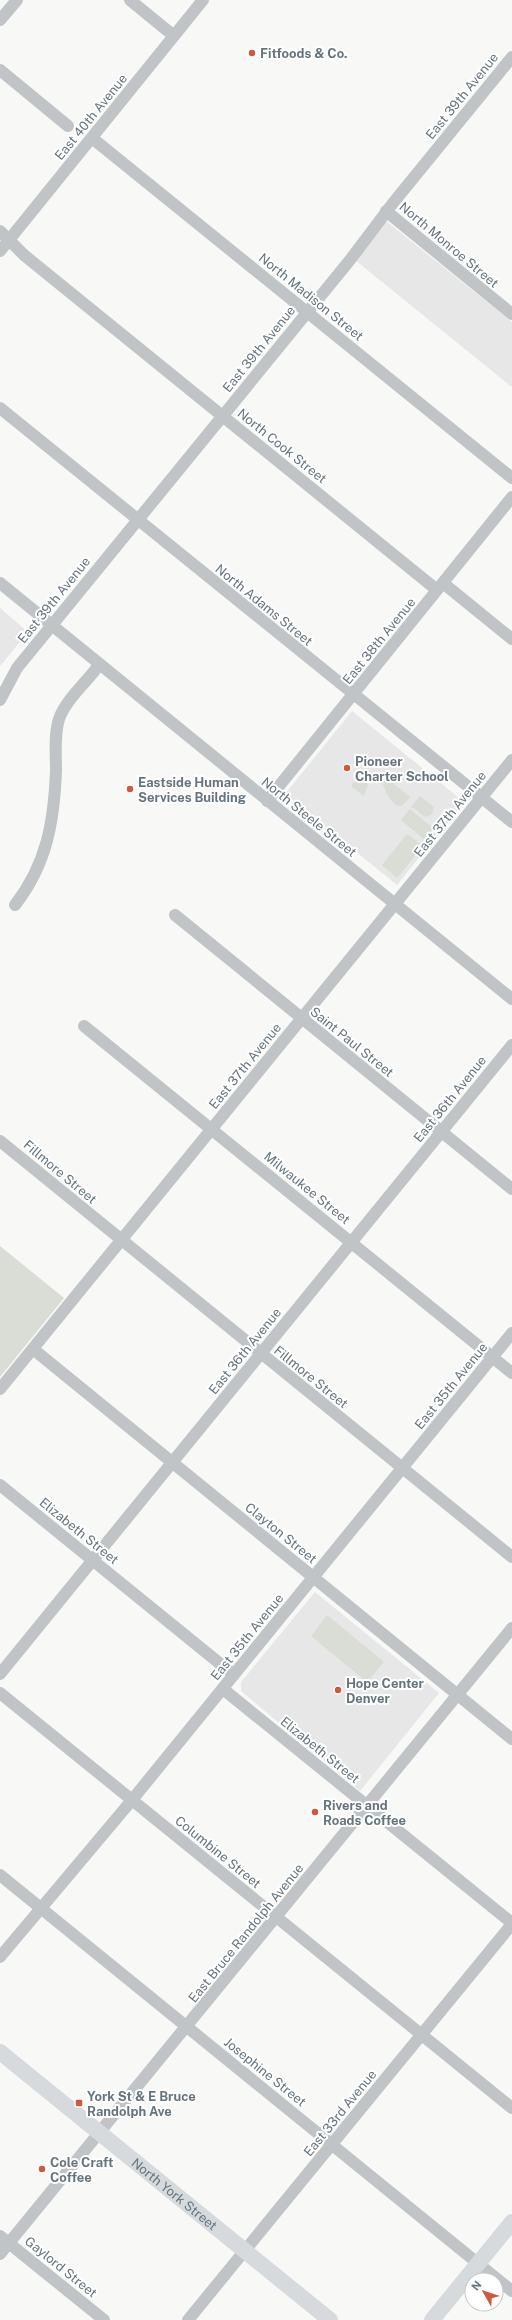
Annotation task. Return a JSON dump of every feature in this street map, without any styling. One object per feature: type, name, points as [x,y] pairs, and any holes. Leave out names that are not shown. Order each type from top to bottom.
[{"type":"main road","name":"North York Street","points":[[0,2052],[330,2320]]},
{"type":"main road","points":[[432,2320],[512,2222]]},
{"type":"street","points":[[0,20],[17,0]]},
{"type":"street","points":[[130,0],[174,36]]},
{"type":"street","name":"East 40th Avenue","points":[[0,251],[203,0]]},
{"type":"street","name":"East 39th Avenue","points":[[0,700],[12,676],[26,657],[47,622],[137,520],[223,416],[308,312],[386,211],[512,56]]},
{"type":"street","points":[[0,70],[68,126]]},
{"type":"street","name":"North Madison Street","points":[[92,138],[512,478]]},
{"type":"street","name":"North Monroe Street","points":[[386,211],[512,314]]},
{"type":"street","name":"North Cook Street","points":[[0,231],[223,416],[440,586],[512,639]]},
{"type":"street","name":"North Adams Street","points":[[0,408],[512,822]]},
{"type":"street","name":"East 38th Avenue","points":[[267,801],[354,695],[512,497]]},
{"type":"street","name":"North Steele Street","points":[[0,583],[99,665],[512,999]]},
{"type":"street","points":[[15,905],[36,875],[51,832],[55,798],[56,736],[60,717],[99,665]]},
{"type":"street","name":"East 37th Avenue","points":[[0,1389],[512,760]]},
{"type":"street","name":"Saint Paul Street","points":[[175,915],[512,1190]]},
{"type":"street","name":"Milwaukee Street","points":[[84,1026],[512,1373]]},
{"type":"street","name":"East 36th Avenue","points":[[0,1674],[512,1045]]},
{"type":"street","name":"Fillmore Street","points":[[0,1141],[260,1354],[512,1557]]},
{"type":"street","name":"East 35th Avenue","points":[[0,1957],[132,1800],[512,1333]]},
{"type":"street","name":"Clayton Street","points":[[33,1348],[512,1739]]},
{"type":"street","name":"Elizabeth Street","points":[[0,1485],[234,1675]]},
{"type":"street","name":"East Bruce Randolph Avenue","points":[[0,2254],[4,2239],[98,2132],[187,2027],[512,1628]]},
{"type":"street","name":"Elizabeth Street","points":[[223,1689],[512,1924]]},
{"type":"street","name":"Columbine Street","points":[[0,1693],[512,2108]]},
{"type":"street","name":"Josephine Street","points":[[0,1875],[512,2291]]},
{"type":"street","name":"East 33rd Avenue","points":[[188,2320],[512,1924]]},
{"type":"street","name":"Gaylord Street","points":[[4,2239],[104,2320]]},
{"type":"shaded area","points":[[386,221],[512,322],[512,387],[355,260]]},
{"type":"shaded area","points":[[0,608],[28,632],[0,666]]},
{"type":"shaded area","points":[[352,711],[464,802],[397,885],[285,794]]},
{"type":"shaded area","points":[[361,773],[365,774],[368,785],[364,796],[351,786]]},
{"type":"shaded area","points":[[380,773],[410,797],[402,806],[391,800],[379,777]]},
{"type":"shaded area","points":[[420,796],[434,807],[432,814],[427,817],[411,807]]},
{"type":"shaded area","points":[[410,809],[434,829],[425,840],[401,820]]},
{"type":"shaded area","points":[[407,834],[423,846],[397,878],[382,865]]},
{"type":"shaded area","points":[[0,1246],[64,1298],[0,1377]]},
{"type":"shaded area","name":"Hope Center Denver","points":[[315,1592],[439,1693],[360,1791],[241,1691],[241,1682]]},
{"type":"shaded area","points":[[327,1615],[384,1662],[367,1682],[311,1636]]},
{"type":"place","name":"Fitfoods & Co.","points":[[252,53]]},
{"type":"place","name":"Pioneer Charter School","points":[[347,768]]},
{"type":"place","name":"Eastside Human Services Building","points":[[130,789]]},
{"type":"place","name":"Hope Center Denver","points":[[338,1690]]},
{"type":"place","name":"Rivers and Roads Coffee","points":[[315,1812]]},
{"type":"place","name":"York St & E Bruce Randolph Ave","points":[[79,2103]]},
{"type":"place","name":"Cole Craft Coffee","points":[[42,2169]]}]
